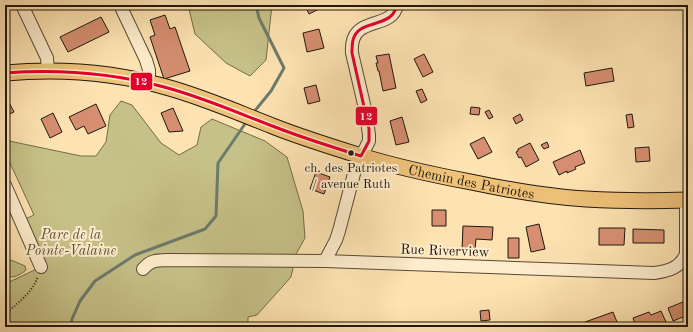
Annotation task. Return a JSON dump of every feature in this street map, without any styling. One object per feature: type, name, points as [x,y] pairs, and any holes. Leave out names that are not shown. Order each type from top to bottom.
[{"type":"main road","name":"Chemin des Patriotes","points":[[5,73],[48,71],[81,72],[103,74],[149,83],[185,93],[307,138],[361,156],[434,175],[490,186],[543,195],[585,199],[619,201],[687,200]]},
{"type":"street","points":[[22,5],[47,58],[48,71]]},
{"type":"street","points":[[120,5],[146,60],[149,70],[149,83]]},
{"type":"street","points":[[325,261],[336,240],[356,166],[368,141],[369,135],[366,113],[352,53],[352,41],[359,29],[390,17],[395,11],[397,5]]},
{"type":"street","points":[[5,186],[41,267]]},
{"type":"street","name":"Rue Riverview","points":[[143,269],[148,264],[166,260],[325,261],[654,273],[664,272],[671,270],[679,264],[684,259],[686,254],[687,200]]},
{"type":"path","points":[[5,314],[23,299],[36,283],[41,267]]},
{"type":"green space","points":[[188,5],[272,5],[266,60],[250,76],[226,63],[195,34]]},
{"type":"green space","name":"Parc de la Pointe-Valaine","points":[[121,101],[132,105],[161,143],[179,155],[197,145],[201,127],[212,119],[265,141],[287,157],[303,211],[305,238],[296,254],[291,277],[257,315],[248,317],[248,327],[5,327],[5,284],[41,267],[21,221],[34,215],[5,152],[5,147],[9,141],[81,156],[96,156],[106,142],[110,115]]},
{"type":"green space","points":[[11,260],[25,266],[26,270],[16,276],[5,276],[5,264],[6,265]]},
{"type":"building","points":[[305,5],[322,5],[323,7],[309,14]]},
{"type":"building","points":[[345,5],[355,5],[347,9]]},
{"type":"building","points":[[165,15],[170,29],[175,27],[190,71],[164,79],[150,37],[155,35],[150,20]]},
{"type":"building","points":[[101,17],[109,32],[68,52],[60,37]]},
{"type":"building","points":[[319,29],[324,48],[307,52],[303,33]]},
{"type":"building","points":[[389,54],[396,88],[383,91],[376,63],[378,63],[376,56]]},
{"type":"building","points":[[424,54],[433,72],[423,77],[414,59]]},
{"type":"building","points":[[612,68],[614,81],[586,86],[584,73]]},
{"type":"building","points":[[316,85],[320,101],[308,104],[304,88]]},
{"type":"building","points":[[422,89],[427,100],[421,103],[416,91]]},
{"type":"building","points":[[5,95],[14,112],[5,116]]},
{"type":"building","points":[[96,104],[106,126],[88,134],[84,126],[76,130],[69,117]]},
{"type":"building","points":[[471,107],[480,108],[479,115],[470,114]]},
{"type":"building","points":[[173,108],[183,131],[169,132],[161,113]]},
{"type":"building","points":[[489,110],[493,117],[489,119],[485,112]]},
{"type":"building","points":[[53,113],[62,132],[50,138],[41,119]]},
{"type":"building","points":[[520,114],[523,120],[516,124],[513,118]]},
{"type":"building","points":[[632,114],[634,127],[628,128],[626,115]]},
{"type":"building","points":[[402,117],[409,142],[396,145],[390,121]]},
{"type":"building","points":[[484,137],[492,152],[478,159],[470,144]]},
{"type":"building","points":[[547,142],[549,147],[544,149],[541,145]]},
{"type":"building","points":[[530,143],[539,160],[526,167],[521,157],[519,158],[516,152],[518,149]]},
{"type":"building","points":[[649,147],[650,161],[636,162],[635,148]]},
{"type":"building","points":[[580,150],[585,163],[575,167],[576,169],[559,175],[553,162]]},
{"type":"building","points":[[316,172],[330,177],[324,194],[310,189]]},
{"type":"building","points":[[432,210],[446,210],[446,226],[432,226]]},
{"type":"building","points":[[539,224],[545,249],[531,252],[526,227]]},
{"type":"building","points":[[463,226],[493,227],[492,240],[476,239],[475,250],[462,250]]},
{"type":"building","points":[[599,228],[625,228],[624,245],[599,245]]},
{"type":"building","points":[[633,229],[664,230],[664,243],[633,243]]},
{"type":"building","points":[[508,238],[519,238],[519,258],[508,258]]},
{"type":"building","points":[[688,300],[688,320],[685,321],[683,317],[673,321],[668,308]]},
{"type":"building","points":[[489,310],[490,320],[481,321],[480,311]]},
{"type":"building","points":[[661,311],[666,322],[655,326],[656,327],[636,327],[633,318],[649,312],[651,315]]},
{"type":"building","points":[[613,312],[619,327],[587,327],[585,322]]},
{"type":"building","points":[[281,324],[298,324],[298,327],[281,327]]},
{"type":"waterway","points":[[253,113],[271,91],[284,68],[259,18],[256,5]]},
{"type":"waterway","points":[[70,327],[80,301],[95,281],[135,255],[205,229],[216,216],[218,163],[247,121]]},
{"type":"transit line","name":"12","points":[[5,73],[85,73],[144,82],[192,96],[296,135],[361,156],[369,141],[369,129],[352,53],[353,40],[360,30],[388,18],[393,14],[397,5]]},
{"type":"place","name":"ch. des Patriotes / avenue Ruth","points":[[351,153]]}]
